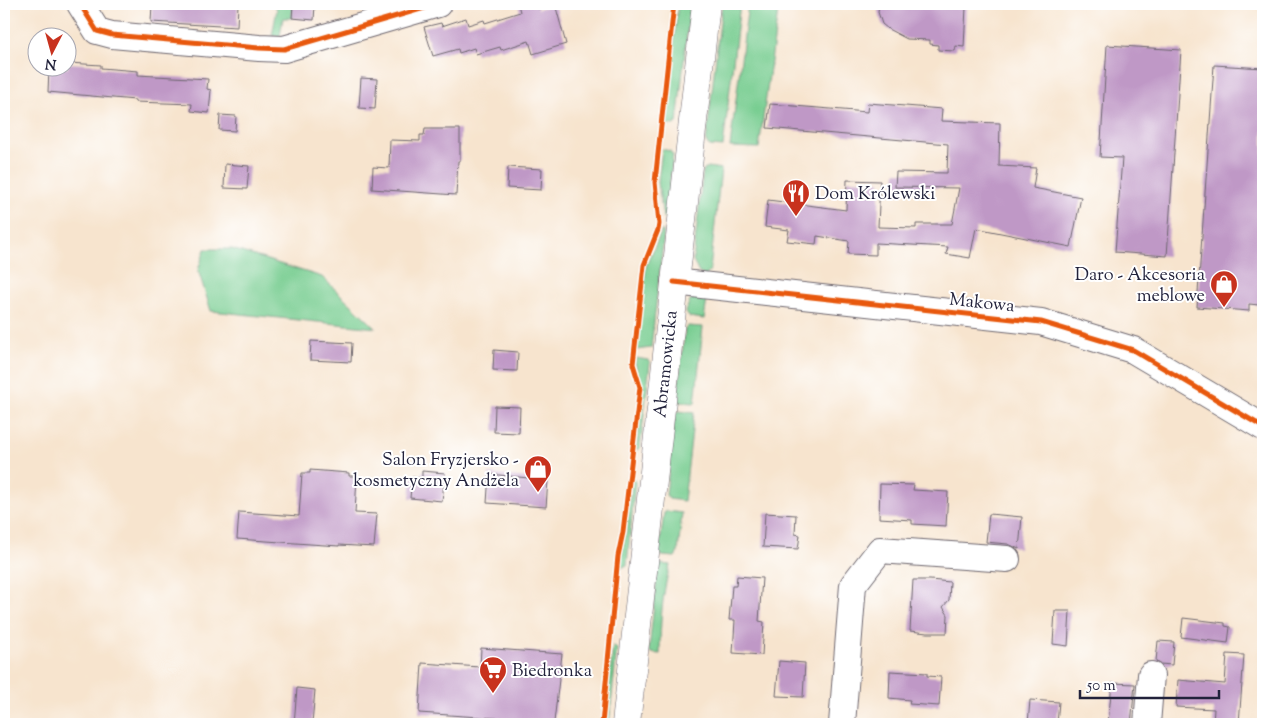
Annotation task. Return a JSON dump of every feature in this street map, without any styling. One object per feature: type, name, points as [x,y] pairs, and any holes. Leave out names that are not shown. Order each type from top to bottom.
[{"type":"main road","name":"Abramowicka","points":[[626,724],[706,4]]},
{"type":"street","points":[[80,4],[97,31],[112,35],[284,49],[438,4]]},
{"type":"street","name":"Makowa","points":[[674,282],[1042,322],[1133,350],[1263,427]]},
{"type":"street","points":[[842,724],[853,585],[880,550],[1007,559]]},
{"type":"street","points":[[1147,724],[1151,675]]},
{"type":"green space","points":[[273,4],[293,4],[292,18],[283,18],[280,36],[272,36],[277,9]]},
{"type":"green space","points":[[678,4],[689,4],[690,7],[677,123],[674,125],[665,124]]},
{"type":"green space","points":[[722,4],[740,4],[723,147],[710,146],[706,143]]},
{"type":"green space","points":[[748,4],[779,4],[759,148],[730,147]]},
{"type":"green space","points":[[662,149],[670,151],[673,155],[666,215],[663,218],[658,182]]},
{"type":"green space","points":[[708,167],[721,169],[710,270],[706,276],[699,273],[693,261],[703,171]]},
{"type":"green space","points":[[662,230],[664,234],[651,348],[636,350],[646,266]]},
{"type":"green space","points":[[205,249],[232,249],[322,277],[376,328],[211,311],[198,270]]},
{"type":"green space","points":[[705,294],[707,300],[704,319],[689,317],[686,313],[689,302],[697,296]]},
{"type":"green space","points":[[688,326],[703,327],[695,403],[679,402],[677,398],[685,329]]},
{"type":"green space","points":[[636,358],[648,360],[650,363],[640,448],[636,450],[642,387],[635,363]]},
{"type":"green space","points":[[679,411],[694,413],[684,501],[669,499],[666,495],[675,413]]},
{"type":"green space","points":[[632,479],[634,479],[635,483],[627,565],[619,569],[626,532]]},
{"type":"green space","points":[[667,511],[682,513],[678,552],[675,557],[662,556],[659,552],[664,513]]},
{"type":"green space","points":[[661,564],[670,565],[662,609],[660,654],[651,653],[649,650],[658,567]]},
{"type":"green space","points":[[613,645],[617,649],[609,724],[605,724]]},
{"type":"building","points":[[152,4],[238,4],[237,27],[151,22]]},
{"type":"building","points":[[293,4],[315,4],[314,20],[292,18]]},
{"type":"building","points":[[518,4],[537,4],[538,9],[555,4],[566,44],[533,54],[529,41],[501,50],[500,47],[476,54],[474,48],[459,53],[458,49],[433,56],[424,27],[441,23],[442,26],[466,18],[468,25],[484,20],[485,23],[520,12]]},
{"type":"building","points":[[879,4],[953,4],[953,7],[966,7],[964,47],[956,46],[955,51],[938,50],[938,45],[930,44],[930,40],[907,39],[882,24],[878,12]]},
{"type":"building","points":[[1107,45],[1181,50],[1167,256],[1115,252],[1122,158],[1100,157]]},
{"type":"building","points":[[78,64],[101,65],[101,68],[138,71],[138,75],[208,79],[207,89],[211,90],[209,113],[191,111],[192,104],[135,102],[135,100],[48,92],[49,78],[78,78]]},
{"type":"building","points":[[1214,65],[1263,68],[1263,244],[1259,305],[1249,304],[1249,311],[1197,307]]},
{"type":"building","points":[[361,78],[377,79],[375,109],[359,108]]},
{"type":"building","points":[[868,103],[942,109],[941,121],[1000,123],[999,166],[1036,168],[1033,188],[1081,197],[1071,247],[976,228],[970,258],[946,254],[948,247],[876,243],[876,255],[848,254],[849,241],[817,236],[816,244],[787,241],[789,230],[765,227],[768,200],[846,210],[847,180],[880,181],[878,227],[916,228],[916,224],[952,224],[959,188],[895,187],[896,172],[947,173],[948,144],[767,128],[770,104],[867,112]]},
{"type":"building","points":[[220,115],[236,116],[235,131],[219,130]]},
{"type":"building","points":[[425,129],[460,129],[460,161],[458,161],[456,195],[372,189],[373,167],[389,168],[390,140],[420,141],[420,135],[424,135]]},
{"type":"building","points":[[225,164],[249,166],[247,189],[224,188]]},
{"type":"building","points":[[508,167],[542,169],[541,190],[507,188]]},
{"type":"building","points":[[311,341],[352,343],[351,362],[310,360]]},
{"type":"building","points":[[494,350],[518,352],[517,371],[493,370]]},
{"type":"building","points":[[495,406],[520,407],[519,433],[494,432]]},
{"type":"building","points":[[310,470],[349,473],[349,476],[357,476],[355,513],[377,514],[374,547],[237,539],[239,512],[299,516],[302,473],[310,473]]},
{"type":"building","points":[[422,471],[445,473],[442,501],[410,498],[412,477],[422,478]]},
{"type":"building","points":[[489,474],[548,480],[546,507],[487,503]]},
{"type":"building","points":[[880,484],[914,485],[913,490],[948,492],[946,526],[912,524],[912,520],[879,518]]},
{"type":"building","points":[[765,513],[796,515],[795,534],[800,535],[798,549],[763,547]]},
{"type":"building","points":[[989,514],[1022,517],[1019,549],[1008,544],[986,542]]},
{"type":"building","points":[[737,576],[762,578],[759,621],[764,622],[762,655],[733,653],[735,620],[729,620],[732,586],[736,586]]},
{"type":"building","points":[[913,580],[950,582],[949,600],[943,607],[948,615],[947,633],[910,631]]},
{"type":"building","points":[[1055,611],[1070,611],[1068,646],[1053,644]]},
{"type":"building","points":[[1183,618],[1225,623],[1225,626],[1230,627],[1228,643],[1181,637]]},
{"type":"building","points":[[1158,641],[1174,642],[1172,665],[1160,664],[1156,661]]},
{"type":"building","points":[[481,648],[562,654],[554,722],[419,713],[422,663],[480,667]]},
{"type":"building","points":[[1227,654],[1244,655],[1239,724],[1213,724],[1214,709],[1176,707],[1178,680],[1225,684]]},
{"type":"building","points":[[779,661],[805,663],[803,697],[776,696]]},
{"type":"building","points":[[890,671],[927,673],[927,676],[941,677],[939,706],[909,704],[910,700],[889,698]]},
{"type":"building","points":[[1112,683],[1135,684],[1131,724],[1108,724]]},
{"type":"building","points":[[297,688],[315,690],[312,724],[294,724]]},
{"type":"building","points":[[1030,700],[1059,702],[1057,724],[1028,724]]},
{"type":"cycle path","points":[[80,4],[97,31],[112,35],[284,49],[438,4]]},
{"type":"cycle path","points":[[602,724],[618,556],[623,532],[640,387],[633,364],[644,265],[659,224],[655,182],[674,4]]},
{"type":"cycle path","points":[[674,282],[1041,322],[1133,350],[1263,427]]},
{"type":"place","name":"Dom Królewski","points":[[796,217]]},
{"type":"place","name":"Daro - Akcesoria meblowe","points":[[1224,308]]},
{"type":"place","name":"Salon Fryzjersko - kosmetyczny Andżela","points":[[538,493]]},
{"type":"place","name":"Biedronka","points":[[493,694]]}]
